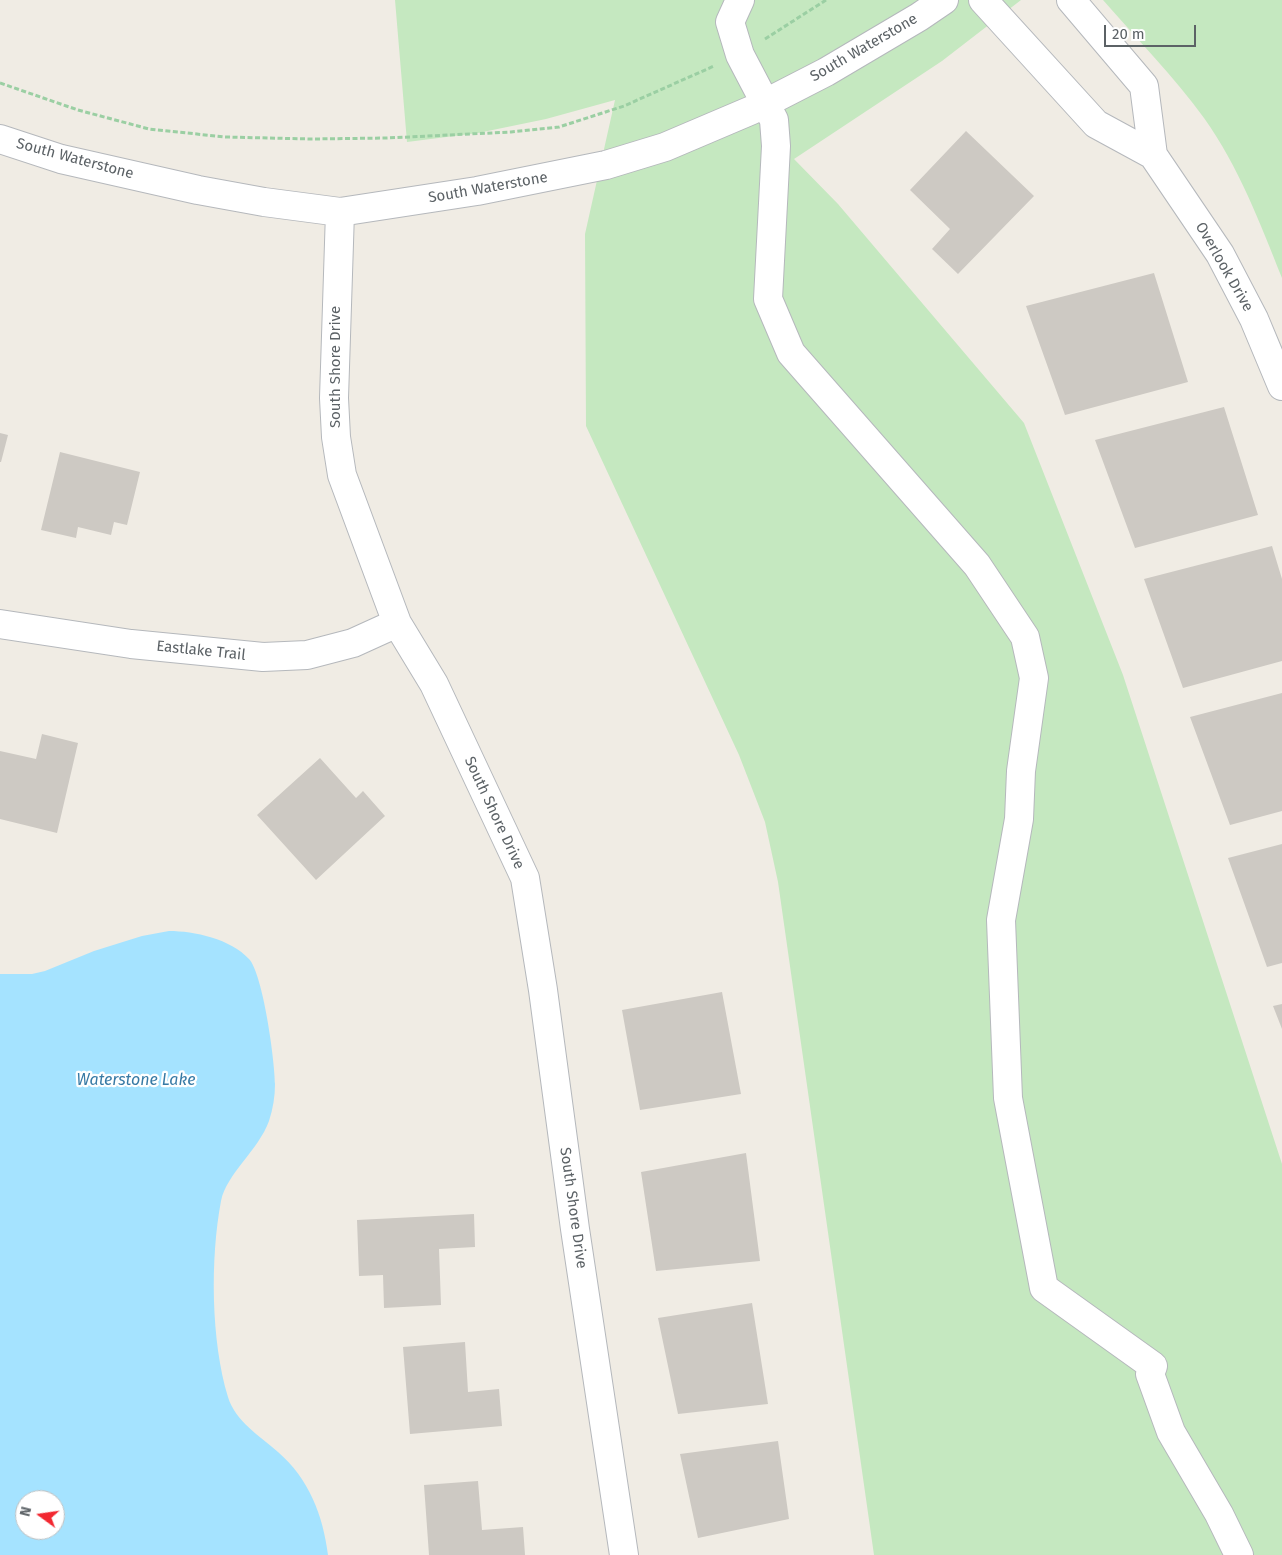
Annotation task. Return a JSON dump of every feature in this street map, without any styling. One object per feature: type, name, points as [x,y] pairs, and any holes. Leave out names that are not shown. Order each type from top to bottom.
[{"type":"street","points":[[740,0],[730,22],[740,55],[774,120],[776,146],[768,298],[791,353],[977,565],[1025,637],[1034,678],[1021,771],[1019,819],[1001,920],[1008,1098],[1044,1288],[1153,1366],[1150,1374],[1170,1432],[1219,1514],[1239,1555]]},
{"type":"street","name":"South Waterstone","points":[[0,139],[60,159],[198,190],[264,202],[340,212],[477,191],[606,165],[665,147],[765,103],[826,72],[944,0]]},
{"type":"street","name":"Overlook Drive","points":[[983,0],[1096,124],[1154,155]]},
{"type":"street","name":"Overlook Drive","points":[[1071,0],[1144,86],[1154,155],[1220,254],[1254,319],[1282,386]]},
{"type":"street","name":"South Shore Drive","points":[[340,212],[335,319],[334,398],[336,437],[342,475],[397,623],[434,684],[525,878],[543,990],[624,1555]]},
{"type":"street","name":"Eastlake Trail","points":[[0,624],[131,644],[263,657],[307,655],[353,643],[397,623]]},
{"type":"path","points":[[0,83],[78,110],[149,129],[234,137],[387,138],[559,128],[624,106],[740,55],[826,0]]},
{"type":"green space","points":[[395,0],[1021,0],[942,61],[794,159],[838,204],[1024,423],[1123,675],[1282,1164],[1282,1555],[874,1555],[778,882],[765,822],[739,755],[586,426],[585,234],[615,100],[546,119],[478,133],[407,142]]},
{"type":"green space","points":[[1103,0],[1282,0],[1282,278],[1248,196],[1228,156],[1204,118],[1181,88]]},
{"type":"water","name":"Waterstone Lake","points":[[179,931],[222,941],[241,952],[249,959],[254,968],[263,999],[273,1057],[274,1098],[269,1121],[264,1132],[229,1181],[221,1201],[217,1224],[214,1274],[215,1326],[218,1351],[222,1375],[231,1406],[249,1428],[289,1463],[306,1486],[318,1512],[328,1555],[0,1555],[0,974],[32,974],[45,971],[94,951],[142,936]]},
{"type":"building","points":[[966,131],[1034,196],[958,274],[932,249],[950,229],[910,190]]},
{"type":"building","points":[[1154,273],[1188,382],[1065,415],[1026,306]]},
{"type":"building","points":[[1224,407],[1258,515],[1135,548],[1095,440]]},
{"type":"building","points":[[0,433],[8,435],[1,462],[0,462]]},
{"type":"building","points":[[60,452],[140,472],[127,525],[114,522],[111,535],[78,527],[76,538],[41,530]]},
{"type":"building","points":[[1272,546],[1282,579],[1282,661],[1183,688],[1144,579]]},
{"type":"building","points":[[1282,693],[1282,811],[1230,825],[1190,717]]},
{"type":"building","points":[[42,734],[78,743],[57,833],[0,819],[0,751],[36,759]]},
{"type":"building","points":[[320,758],[356,798],[363,791],[385,816],[316,880],[257,815]]},
{"type":"building","points":[[1282,844],[1282,963],[1267,967],[1228,858]]},
{"type":"building","points":[[722,992],[741,1094],[640,1110],[622,1010]]},
{"type":"building","points":[[1282,1004],[1282,1029],[1273,1006]]},
{"type":"building","points":[[746,1153],[760,1261],[656,1271],[641,1172]]},
{"type":"building","points":[[474,1214],[475,1247],[439,1249],[441,1305],[384,1308],[383,1275],[359,1276],[357,1220]]},
{"type":"building","points":[[752,1303],[768,1404],[678,1414],[658,1318]]},
{"type":"building","points":[[465,1342],[468,1392],[499,1389],[502,1426],[410,1434],[403,1347]]},
{"type":"building","points":[[778,1441],[789,1519],[698,1538],[680,1454]]},
{"type":"building","points":[[478,1481],[482,1530],[523,1527],[525,1555],[429,1555],[424,1485]]}]
